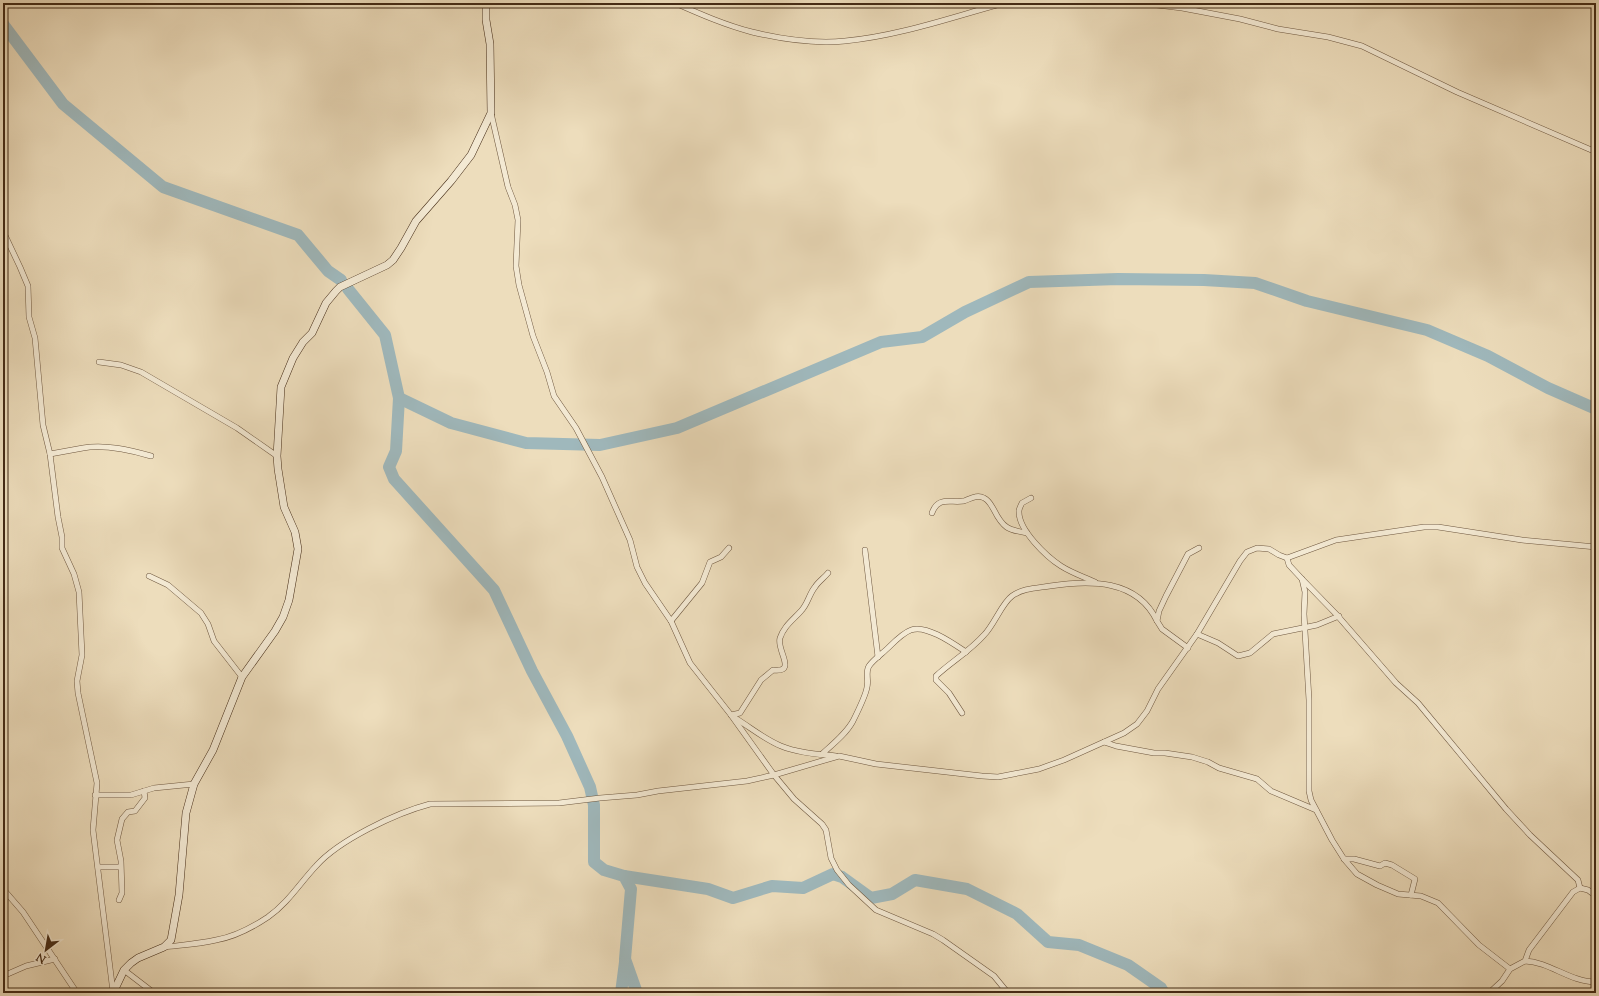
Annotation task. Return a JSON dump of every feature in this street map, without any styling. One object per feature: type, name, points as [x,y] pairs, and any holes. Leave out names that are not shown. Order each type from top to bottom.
[{"type":"street","points":[[486,3],[486,20],[490,44],[491,113],[508,187],[515,205],[518,220],[516,266],[519,285],[533,336],[547,372],[554,396],[576,428],[602,477],[630,540],[637,567],[645,583],[671,621],[690,663],[731,715],[774,775],[800,806],[822,824],[827,834],[831,858],[837,870],[848,885],[876,910],[944,940],[994,976],[1008,993]]},
{"type":"street","points":[[675,3],[721,22],[752,32],[811,41],[828,42],[887,35],[1004,3]]},
{"type":"street","points":[[1140,3],[1182,8],[1240,19],[1278,29],[1328,37],[1362,46],[1470,98],[1596,152]]},
{"type":"street","points":[[164,947],[171,940],[176,915],[186,813],[194,784],[213,750],[242,677],[266,645],[279,624],[289,600],[293,584],[298,542],[284,507],[277,456],[281,387],[293,358],[303,342],[312,333],[326,303],[340,286],[386,265],[392,260],[416,221],[451,181],[471,155],[491,113]]},
{"type":"street","points":[[3,231],[28,286],[29,317],[35,338],[43,425],[50,454],[62,537],[62,548],[74,574],[79,592],[82,655],[77,687],[97,783],[95,795],[94,830],[113,993]]},
{"type":"street","points":[[99,362],[121,365],[141,372],[237,428],[277,456]]},
{"type":"street","points":[[50,454],[84,448],[107,448],[134,451],[151,456]]},
{"type":"street","points":[[932,513],[934,506],[944,501],[963,501],[977,496],[983,497],[990,502],[1003,525],[1012,531],[1027,533]]},
{"type":"street","points":[[1031,498],[1022,502],[1019,511],[1021,522],[1027,533],[1045,554],[1074,574],[1098,583],[1130,592],[1145,602],[1162,629],[1188,648]]},
{"type":"street","points":[[731,715],[765,738],[781,746],[800,751],[950,774],[998,777],[1014,775],[1039,769],[1064,760],[1124,733],[1137,724],[1147,712],[1158,689],[1197,634],[1240,561],[1247,552],[1257,548],[1270,550],[1288,558],[1336,540],[1424,527],[1438,527],[1522,540],[1596,547]]},
{"type":"street","points":[[671,621],[702,583],[710,562],[721,557],[729,548]]},
{"type":"street","points":[[1157,621],[1159,611],[1188,554],[1199,548]]},
{"type":"street","points":[[865,550],[878,657]]},
{"type":"street","points":[[1288,558],[1289,565],[1338,616],[1396,683],[1418,704],[1506,809],[1530,835],[1578,880],[1580,888]]},
{"type":"street","points":[[731,715],[740,713],[761,680],[773,670],[779,671],[783,668],[786,663],[786,659],[779,645],[780,638],[787,625],[801,612],[814,587],[828,573]]},
{"type":"street","points":[[149,576],[168,585],[201,613],[208,624],[214,641],[242,677]]},
{"type":"street","points":[[1302,579],[1305,592],[1304,628],[1309,700],[1308,791],[1316,810],[1344,859],[1357,874],[1398,894],[1421,896],[1438,903],[1479,945],[1510,969]]},
{"type":"street","points":[[962,713],[949,693],[936,680],[936,676],[966,652],[984,635],[1012,596],[1029,589],[1074,583],[1098,583]]},
{"type":"street","points":[[1197,634],[1218,643],[1238,656],[1250,653],[1273,634],[1304,628],[1338,616]]},
{"type":"street","points":[[822,754],[847,731],[853,721],[866,694],[869,666],[911,630],[921,629],[934,633],[950,641],[966,652]]},
{"type":"street","points":[[1104,742],[1116,746],[1154,753],[1192,757],[1208,762],[1219,768],[1257,779],[1271,791],[1316,810]]},
{"type":"street","points":[[113,993],[124,970],[138,958],[164,947],[217,940],[252,926],[281,907],[329,852],[348,840],[412,809],[430,804],[559,803],[600,798],[636,796],[658,791],[747,781],[774,775],[839,756]]},
{"type":"street","points":[[95,795],[131,795],[154,788],[194,784]]},
{"type":"street","points":[[119,900],[122,893],[121,861],[117,840],[122,819],[128,812],[135,811],[145,798],[144,791]]},
{"type":"street","points":[[1344,859],[1354,859],[1380,866],[1385,863],[1392,864],[1415,879],[1411,895]]},
{"type":"street","points":[[98,867],[120,867]]},
{"type":"street","points":[[1525,961],[1534,944],[1573,892],[1580,888],[1588,890],[1596,896]]},
{"type":"street","points":[[3,889],[23,912],[77,993]]},
{"type":"street","points":[[3,976],[26,966],[55,959]]},
{"type":"street","points":[[1489,993],[1496,987],[1510,969],[1525,961],[1532,961],[1550,966],[1559,972],[1596,982]]},
{"type":"street","points":[[124,970],[154,993]]},
{"type":"street","points":[[1496,987],[1501,993]]},
{"type":"waterway","points":[[3,24],[63,104],[163,187],[298,235],[328,271],[341,280]]},
{"type":"waterway","points":[[399,398],[451,423],[526,443],[600,445],[677,428],[881,342],[922,337],[965,312],[1029,282],[1118,279],[1204,280],[1255,283],[1307,301],[1427,330],[1488,356],[1548,388],[1596,409]]},
{"type":"waterway","points":[[348,289],[385,335],[399,398],[396,451],[389,467],[394,479],[494,590],[532,671],[567,736],[590,787],[594,805],[594,862],[604,870],[624,876],[631,889],[625,959],[637,993]]},
{"type":"waterway","points":[[624,876],[708,889],[733,898],[772,886],[803,888],[833,874],[842,877],[871,898],[892,894],[915,880],[967,889],[1017,914],[1048,942],[1079,945],[1128,965],[1161,988],[1164,993]]},
{"type":"waterway","points":[[621,993],[625,962]]}]
